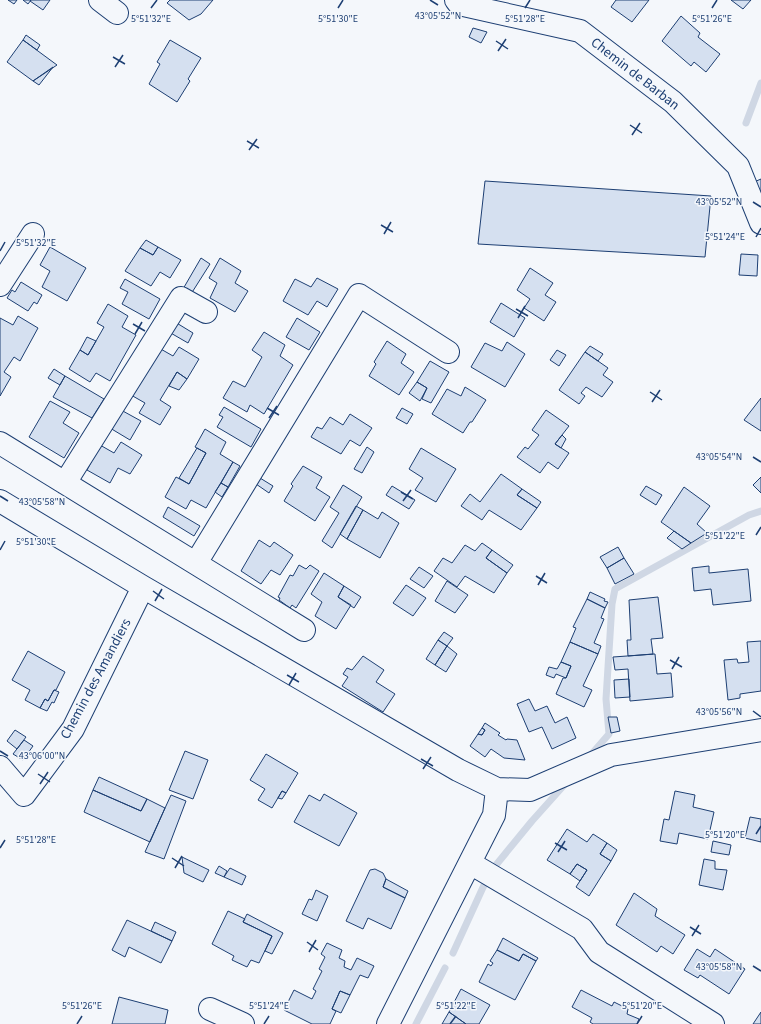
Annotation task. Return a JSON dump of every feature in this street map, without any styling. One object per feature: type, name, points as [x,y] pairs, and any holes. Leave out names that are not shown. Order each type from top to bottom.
[{"type":"street","points":[[100,0],[117,13]]},
{"type":"street","name":"Chemin de Barban","points":[[456,0],[459,4],[580,31],[673,102],[738,166],[761,223]]},
{"type":"street","points":[[0,285],[33,234]]},
{"type":"street","points":[[196,563],[359,295],[448,352]]},
{"type":"street","points":[[65,483],[180,298],[206,312]]},
{"type":"street","points":[[0,443],[304,630]]},
{"type":"street","points":[[0,501],[143,587],[458,770],[497,789],[530,790],[611,755],[761,730]]},
{"type":"street","name":"Chemin des Amandiers","points":[[0,767],[24,795],[73,729],[143,587]]},
{"type":"street","points":[[388,1024],[494,815],[497,789]]},
{"type":"street","points":[[470,863],[582,929],[599,952],[713,1024]]},
{"type":"street","points":[[210,1009],[243,1024]]},
{"type":"building","points":[[8,0],[17,0],[14,4]]},
{"type":"building","points":[[23,0],[31,0],[28,4]]},
{"type":"building","points":[[50,0],[43,10],[30,1]]},
{"type":"building","points":[[170,0],[213,0],[201,14],[189,20],[167,3]]},
{"type":"building","points":[[616,0],[649,0],[632,22],[611,7]]},
{"type":"building","points":[[731,0],[751,0],[743,9]]},
{"type":"building","points":[[681,16],[700,33],[698,37],[720,54],[706,72],[694,62],[691,66],[662,41]]},
{"type":"building","points":[[473,28],[487,32],[481,43],[469,37]]},
{"type":"building","points":[[26,35],[40,45],[37,50],[23,40]]},
{"type":"building","points":[[23,40],[57,65],[33,81],[7,62]]},
{"type":"building","points":[[170,40],[201,58],[188,79],[190,81],[177,102],[149,84],[160,64],[157,62]]},
{"type":"building","points":[[53,67],[39,85],[33,81]]},
{"type":"building","points":[[761,179],[761,197],[754,182]]},
{"type":"building","points":[[485,181],[711,196],[705,257],[478,244]]},
{"type":"building","points":[[146,240],[158,247],[153,255],[140,248]]},
{"type":"building","points":[[50,247],[86,268],[67,301],[42,287],[50,271],[40,265]]},
{"type":"building","points":[[158,247],[181,260],[170,278],[160,272],[151,286],[125,271],[140,248],[153,255]]},
{"type":"building","points":[[741,254],[758,255],[757,276],[739,275]]},
{"type":"building","points":[[201,258],[210,264],[191,294],[183,289]]},
{"type":"building","points":[[220,258],[241,271],[235,283],[248,291],[235,312],[210,298],[217,283],[209,278]]},
{"type":"building","points":[[530,268],[553,283],[545,295],[556,302],[544,321],[524,308],[530,299],[517,290]]},
{"type":"building","points":[[317,278],[338,289],[327,307],[317,301],[308,315],[283,301],[295,279],[311,287]]},
{"type":"building","points":[[125,279],[160,299],[149,319],[122,304],[128,292],[120,288]]},
{"type":"building","points":[[21,282],[42,295],[37,304],[34,302],[28,311],[7,298],[12,290],[15,292]]},
{"type":"building","points":[[501,303],[525,318],[514,337],[490,322]]},
{"type":"building","points":[[108,304],[128,316],[122,327],[136,335],[110,381],[96,373],[90,382],[69,369],[80,350],[88,355],[104,327],[97,323]]},
{"type":"building","points":[[18,316],[38,328],[20,361],[14,357],[4,372],[11,377],[0,396],[0,318],[13,325]]},
{"type":"building","points":[[297,318],[320,332],[309,350],[286,337]]},
{"type":"building","points":[[175,322],[193,333],[188,343],[169,332]]},
{"type":"building","points":[[264,332],[285,345],[280,356],[293,365],[264,414],[250,405],[247,412],[223,398],[233,381],[245,387],[262,357],[252,350]]},
{"type":"building","points":[[87,337],[96,341],[88,355],[80,350]]},
{"type":"building","points":[[387,341],[406,354],[401,363],[414,372],[399,395],[369,376],[376,364],[374,362]]},
{"type":"building","points":[[507,342],[525,354],[505,387],[471,367],[485,343],[502,351]]},
{"type":"building","points":[[590,346],[603,354],[598,361],[585,352]]},
{"type":"building","points":[[179,347],[199,359],[187,379],[177,372],[160,400],[171,407],[160,425],[139,413],[145,403],[131,395],[159,348],[173,356]]},
{"type":"building","points":[[557,350],[566,355],[559,366],[550,360]]},
{"type":"building","points":[[585,352],[608,368],[603,375],[613,382],[602,397],[586,387],[581,393],[585,396],[579,404],[559,390]]},
{"type":"building","points":[[430,361],[449,372],[431,403],[422,399],[427,388],[417,382]]},
{"type":"building","points":[[54,369],[65,376],[60,385],[48,378]]},
{"type":"building","points":[[177,372],[187,379],[179,390],[169,386]]},
{"type":"building","points":[[65,376],[104,399],[92,418],[53,397]]},
{"type":"building","points":[[417,382],[427,388],[420,401],[409,393]]},
{"type":"building","points":[[465,387],[486,400],[463,433],[432,414],[447,389],[461,396]]},
{"type":"building","points":[[761,398],[761,431],[744,420]]},
{"type":"building","points":[[50,401],[70,412],[63,423],[79,433],[64,458],[29,437]]},
{"type":"building","points":[[224,407],[261,429],[251,447],[217,427],[223,417],[219,415]]},
{"type":"building","points":[[402,408],[413,414],[407,424],[396,418]]},
{"type":"building","points":[[121,410],[141,421],[130,440],[110,428]]},
{"type":"building","points":[[546,410],[569,426],[555,444],[569,453],[558,469],[548,462],[540,473],[517,457],[525,447],[528,449],[539,435],[532,430]]},
{"type":"building","points":[[350,414],[372,428],[360,446],[350,440],[341,454],[311,437],[317,427],[322,429],[330,417],[343,425]]},
{"type":"building","points":[[205,429],[226,442],[220,454],[233,462],[206,508],[191,500],[186,509],[165,497],[176,477],[189,484],[206,453],[195,447]]},
{"type":"building","points":[[562,435],[566,439],[561,448],[555,444]]},
{"type":"building","points":[[121,442],[142,455],[130,474],[118,468],[110,483],[87,470],[100,445],[114,453]]},
{"type":"building","points":[[367,447],[374,452],[362,473],[354,469]]},
{"type":"building","points":[[197,448],[206,453],[189,484],[179,478]]},
{"type":"building","points":[[421,448],[456,469],[436,502],[415,490],[423,478],[409,469]]},
{"type":"building","points":[[233,462],[240,466],[228,487],[221,483]]},
{"type":"building","points":[[303,466],[322,477],[316,488],[330,497],[315,521],[284,501],[293,486],[291,484]]},
{"type":"building","points":[[501,474],[522,489],[517,495],[537,508],[521,530],[489,510],[482,520],[461,506],[470,494],[480,502]]},
{"type":"building","points":[[761,477],[761,493],[753,485]]},
{"type":"building","points":[[260,478],[273,486],[269,493],[256,484]]},
{"type":"building","points":[[221,483],[228,487],[222,497],[215,492]]},
{"type":"building","points":[[343,485],[362,497],[332,548],[322,541],[339,513],[330,507]]},
{"type":"building","points":[[392,486],[415,500],[409,509],[386,495]]},
{"type":"building","points":[[646,486],[662,495],[656,505],[640,495]]},
{"type":"building","points":[[684,487],[710,506],[697,524],[707,533],[691,543],[661,522]]},
{"type":"building","points":[[522,489],[541,502],[537,508],[517,495]]},
{"type":"building","points":[[356,506],[363,510],[347,539],[340,534]]},
{"type":"building","points":[[168,507],[200,526],[194,536],[163,517]]},
{"type":"building","points":[[363,510],[378,519],[382,512],[399,523],[380,558],[347,539]]},
{"type":"building","points":[[674,531],[691,543],[682,549],[667,538]]},
{"type":"building","points":[[259,540],[270,547],[274,542],[293,555],[280,575],[271,570],[261,584],[241,571]]},
{"type":"building","points":[[482,543],[492,550],[486,558],[507,573],[494,593],[465,576],[457,587],[434,571],[443,558],[452,563],[465,545],[475,551]]},
{"type":"building","points":[[618,547],[624,558],[607,568],[600,557]]},
{"type":"building","points":[[492,550],[513,565],[507,573],[486,558]]},
{"type":"building","points":[[624,558],[634,574],[615,584],[607,568]]},
{"type":"building","points":[[299,565],[306,569],[310,565],[319,571],[296,608],[292,605],[290,608],[279,600],[280,598],[278,597],[290,575],[293,576]]},
{"type":"building","points":[[709,566],[709,573],[748,569],[751,601],[713,605],[711,589],[694,591],[692,568]]},
{"type":"building","points":[[419,567],[433,576],[424,588],[410,579]]},
{"type":"building","points":[[324,573],[344,586],[338,597],[351,605],[336,629],[315,616],[322,602],[311,594]]},
{"type":"building","points":[[447,581],[468,595],[455,613],[435,601]]},
{"type":"building","points":[[406,585],[426,598],[413,616],[393,603]]},
{"type":"building","points":[[344,586],[361,597],[354,608],[338,597]]},
{"type":"building","points":[[590,592],[608,602],[605,608],[587,599]]},
{"type":"building","points":[[658,597],[663,638],[651,639],[653,654],[628,656],[627,640],[631,640],[629,600]]},
{"type":"building","points":[[587,599],[605,608],[601,618],[604,619],[594,643],[601,646],[598,654],[570,642],[576,628],[573,627]]},
{"type":"building","points":[[444,632],[453,638],[447,646],[438,640]]},
{"type":"building","points":[[438,640],[447,646],[435,665],[426,659]]},
{"type":"building","points":[[761,641],[761,691],[740,694],[740,698],[728,700],[724,660],[737,659],[738,663],[749,662],[747,642]]},
{"type":"building","points":[[570,642],[598,654],[583,686],[592,690],[584,707],[556,694],[563,678],[566,678],[571,666],[561,662]]},
{"type":"building","points":[[447,646],[457,654],[446,672],[435,665]]},
{"type":"building","points":[[28,651],[65,672],[56,690],[54,690],[48,701],[45,699],[40,708],[25,700],[30,690],[12,680]]},
{"type":"building","points":[[655,654],[657,674],[671,673],[673,697],[630,701],[628,669],[615,670],[613,657]]},
{"type":"building","points":[[363,656],[384,670],[376,682],[395,694],[383,712],[342,686],[348,677],[343,674],[347,668],[352,670]]},
{"type":"building","points":[[561,662],[571,666],[566,678],[556,674],[554,678],[546,675],[549,667],[557,669]]},
{"type":"building","points":[[629,679],[630,697],[615,698],[614,680]]},
{"type":"building","points":[[54,690],[59,692],[54,703],[52,702],[47,711],[40,708],[45,699],[48,701]]},
{"type":"building","points":[[529,699],[535,711],[547,706],[555,723],[567,717],[576,738],[552,749],[542,727],[529,732],[517,704]]},
{"type":"building","points":[[608,717],[617,717],[620,731],[611,733]]},
{"type":"building","points":[[485,723],[500,733],[498,735],[506,740],[517,740],[525,760],[504,758],[491,749],[485,757],[470,746],[478,734],[482,735],[485,730],[482,728]]},
{"type":"building","points":[[482,728],[485,730],[482,735],[478,734]]},
{"type":"building","points":[[15,730],[26,737],[17,749],[7,741]]},
{"type":"building","points":[[24,740],[33,746],[23,760],[13,754]]},
{"type":"building","points":[[185,751],[208,760],[193,799],[169,790]]},
{"type":"building","points":[[266,754],[298,773],[286,793],[282,791],[272,808],[258,800],[265,789],[250,780]]},
{"type":"building","points":[[99,777],[147,799],[141,811],[93,790]]},
{"type":"building","points":[[93,790],[141,811],[147,799],[165,808],[150,842],[84,812]]},
{"type":"building","points":[[282,791],[286,793],[282,799],[278,798]]},
{"type":"building","points":[[675,791],[695,795],[693,807],[714,812],[708,839],[679,833],[677,844],[660,841],[664,819],[669,820]]},
{"type":"building","points":[[324,794],[357,813],[339,846],[294,822],[309,795],[320,801]]},
{"type":"building","points":[[171,795],[186,801],[164,859],[145,852]]},
{"type":"building","points":[[750,817],[761,819],[761,842],[745,838]]},
{"type":"building","points":[[567,829],[587,842],[593,834],[607,843],[600,854],[611,861],[589,896],[576,887],[587,870],[577,864],[570,874],[547,860]]},
{"type":"building","points":[[713,841],[731,845],[729,855],[711,852]]},
{"type":"building","points":[[607,843],[617,850],[611,861],[600,854]]},
{"type":"building","points":[[182,857],[209,870],[203,882],[184,873]]},
{"type":"building","points":[[704,859],[715,861],[715,869],[727,870],[723,890],[699,885]]},
{"type":"building","points":[[577,864],[587,870],[580,881],[570,874]]},
{"type":"building","points":[[219,866],[227,871],[224,877],[215,873]]},
{"type":"building","points":[[230,868],[246,876],[242,885],[224,877]]},
{"type":"building","points":[[375,869],[383,873],[386,879],[383,887],[405,898],[391,929],[368,918],[363,929],[346,921],[370,870]]},
{"type":"building","points":[[386,879],[408,891],[405,898],[383,887]]},
{"type":"building","points":[[316,890],[328,896],[317,921],[302,914],[309,899],[312,900]]},
{"type":"building","points":[[634,893],[657,909],[655,916],[685,935],[673,954],[661,946],[657,952],[616,925]]},
{"type":"building","points":[[228,911],[245,919],[243,922],[272,936],[259,963],[251,960],[247,967],[232,960],[234,956],[212,944]]},
{"type":"building","points":[[247,914],[283,933],[272,954],[265,951],[272,936],[243,922]]},
{"type":"building","points":[[127,920],[172,941],[161,963],[129,947],[125,957],[112,950]]},
{"type":"building","points":[[155,922],[176,932],[172,941],[151,931]]},
{"type":"building","points":[[503,938],[538,958],[536,961],[523,954],[519,961],[497,950]]},
{"type":"building","points":[[327,943],[342,950],[339,958],[345,961],[344,967],[351,970],[357,958],[374,966],[368,978],[360,975],[350,995],[340,991],[332,1009],[336,1011],[330,1024],[312,1024],[284,1010],[294,990],[312,999],[316,991],[313,989],[322,971],[319,969],[325,957],[321,954]]},
{"type":"building","points":[[697,949],[710,957],[715,949],[745,969],[729,994],[700,975],[698,978],[684,970]]},
{"type":"building","points":[[497,950],[519,961],[523,954],[536,961],[515,1000],[479,982],[488,964],[491,966],[493,963],[490,961]]},
{"type":"building","points":[[461,989],[490,1005],[479,1024],[466,1024],[449,1012]]},
{"type":"building","points":[[581,990],[612,1006],[614,1002],[628,1009],[627,1014],[639,1019],[637,1024],[593,1024],[590,1022],[592,1018],[572,1007]]},
{"type":"building","points":[[340,991],[350,995],[341,1013],[332,1009]]},
{"type":"building","points":[[119,997],[168,1010],[165,1024],[112,1024]]},
{"type":"building","points":[[449,1012],[466,1024],[442,1024]]},
{"type":"building","points":[[761,1012],[761,1024],[753,1024]]},
{"type":"waterway","points":[[746,123],[761,83]]},
{"type":"waterway","points":[[589,757],[609,734],[606,699],[612,604],[615,589],[749,515],[761,511]]},
{"type":"waterway","points":[[496,865],[566,783]]},
{"type":"waterway","points":[[453,953],[485,883]]},
{"type":"waterway","points":[[416,1024],[445,968]]}]
